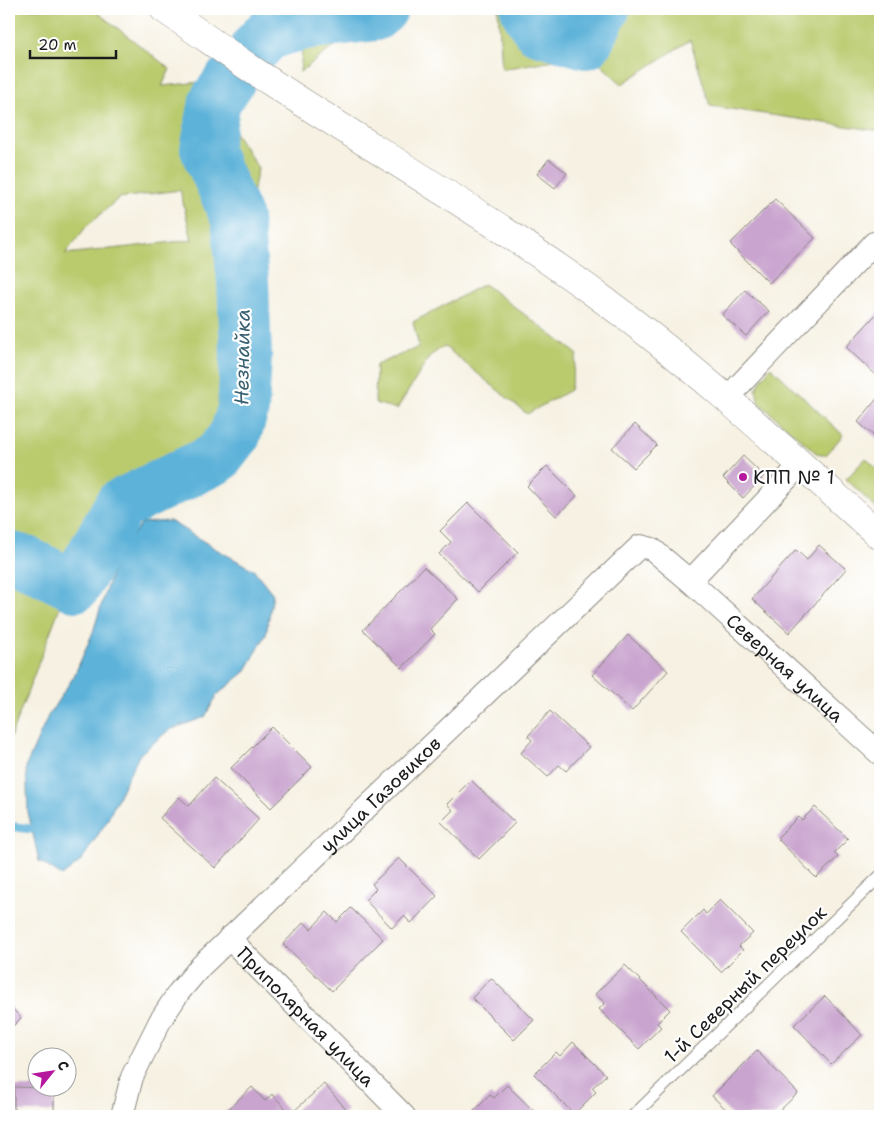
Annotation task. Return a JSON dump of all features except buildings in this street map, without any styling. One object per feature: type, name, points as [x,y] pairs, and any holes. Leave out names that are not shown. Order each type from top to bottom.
[{"type":"street","points":[[164,9],[286,92],[506,233],[599,297],[727,398],[880,536]]},
{"type":"street","points":[[727,398],[874,243],[880,243]]},
{"type":"street","points":[[690,581],[801,464]]},
{"type":"street","name":"улица Газовиков","points":[[122,1116],[132,1077],[160,1021],[179,992],[201,966],[640,546],[652,549],[690,581]]},
{"type":"street","name":"Северная улица","points":[[690,581],[880,754]]},
{"type":"street","name":"Приполярная улица","points":[[229,938],[404,1116]]},
{"type":"lane","name":"1-й Северный переулок","points":[[633,1116],[880,876]]},
{"type":"green space","points":[[9,9],[93,9],[170,69],[162,86],[201,82],[258,168],[244,234],[227,422],[216,444],[113,498],[75,567],[9,741]],"holes":[[[180,190],[192,240],[65,254],[86,227],[119,198]]]},
{"type":"green space","points":[[287,9],[388,9],[357,29],[300,72],[305,25],[288,22]]},
{"type":"green space","points":[[498,9],[880,9],[880,131],[710,106],[690,40],[622,84],[589,54],[502,69]]},
{"type":"green space","points":[[484,284],[577,354],[570,390],[527,414],[444,346],[430,356],[397,409],[375,403],[376,365],[419,347],[413,322]]},
{"type":"green space","points":[[771,367],[843,435],[826,455],[815,452],[759,403],[756,390]]},
{"type":"green space","points":[[866,458],[880,472],[880,512],[846,479]]},
{"type":"water","points":[[170,521],[254,570],[273,594],[266,635],[245,672],[217,695],[205,717],[169,730],[140,754],[107,821],[81,861],[62,876],[39,861],[28,812],[26,766],[48,716],[74,676],[93,632],[120,552],[142,523]]},
{"type":"waterway","name":"Незнайка","points":[[257,46],[267,35],[285,29],[305,24],[375,15],[382,9]]},
{"type":"waterway","name":"Незнайка","points":[[526,9],[538,29],[586,43],[604,9]]},
{"type":"waterway","name":"Незнайка","points":[[9,557],[24,561],[75,586],[120,505],[217,458],[235,435],[243,409],[246,356],[243,282],[237,219],[206,149],[215,101],[230,80]]},
{"type":"waterway","points":[[9,826],[31,829]]},
{"type":"place","name":"КПП № 1","points":[[743,477]]}]
